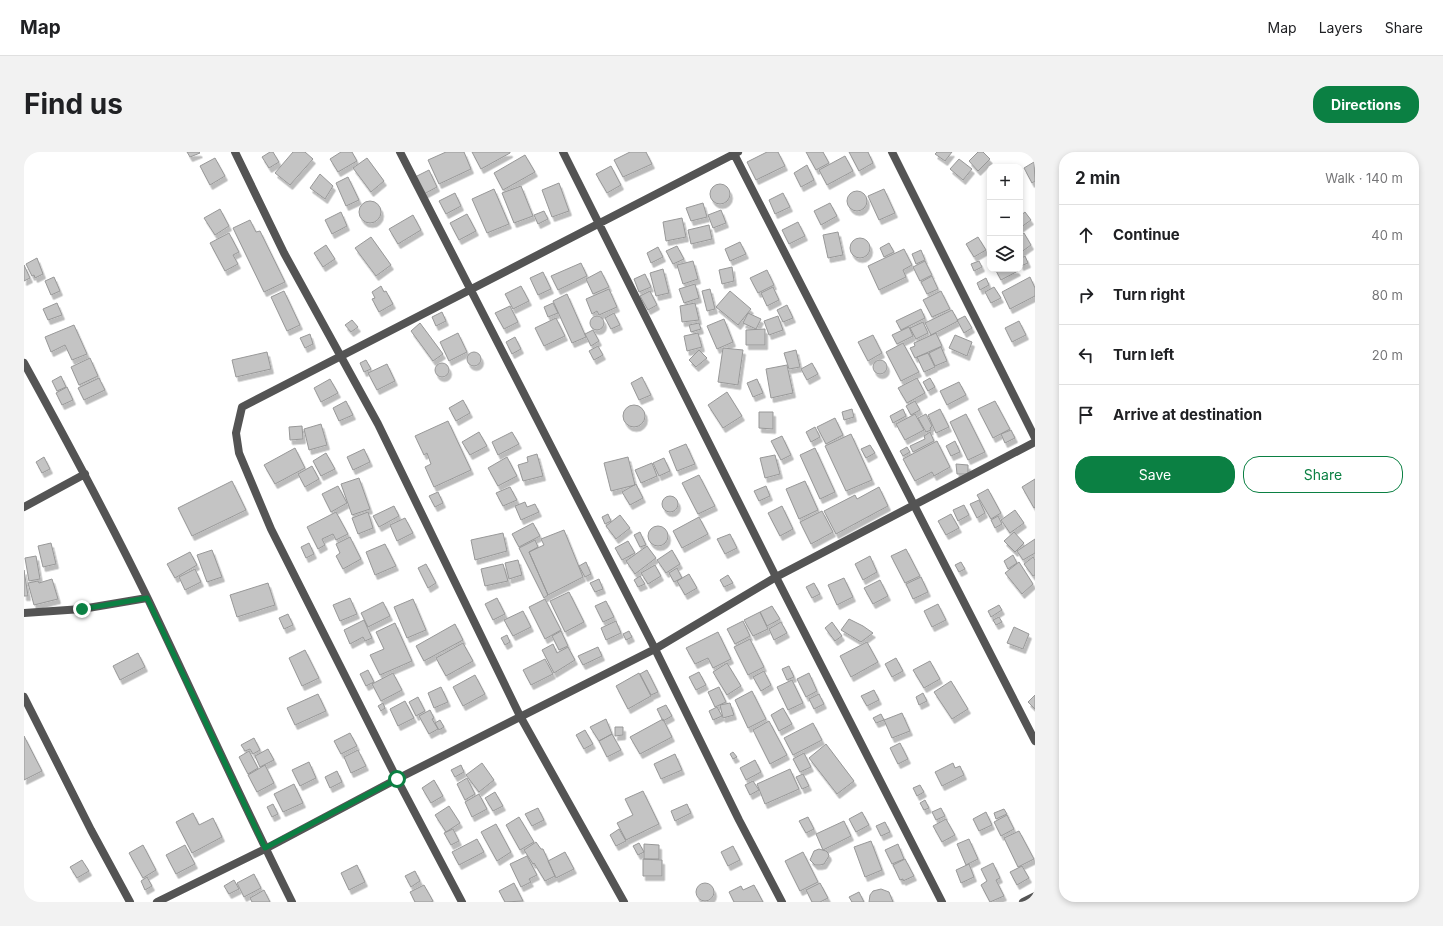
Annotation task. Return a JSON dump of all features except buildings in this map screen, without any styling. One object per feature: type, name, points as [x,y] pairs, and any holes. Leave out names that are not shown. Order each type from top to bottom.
[{"type":"street","points":[[234,152],[284,253],[378,424],[520,716],[624,902]]},
{"type":"street","points":[[400,152],[782,902]]},
{"type":"street","points":[[563,152],[776,577],[942,902]]},
{"type":"street","points":[[892,152],[1035,438]]},
{"type":"street","points":[[462,902],[397,779],[271,528],[239,453],[236,433],[242,407],[735,153],[1035,741]]},
{"type":"street","points":[[24,363],[85,474],[147,598],[292,902]]},
{"type":"street","points":[[157,902],[654,649],[776,577],[1035,442]]},
{"type":"street","points":[[24,507],[85,474]]},
{"type":"street","points":[[24,613],[82,609],[147,598]]},
{"type":"street","points":[[24,698],[91,830],[130,902]]},
{"type":"street","points":[[1023,902],[1035,896]]},
{"type":"route","points":[[82,609],[147,598],[265,848],[397,779]]}]
